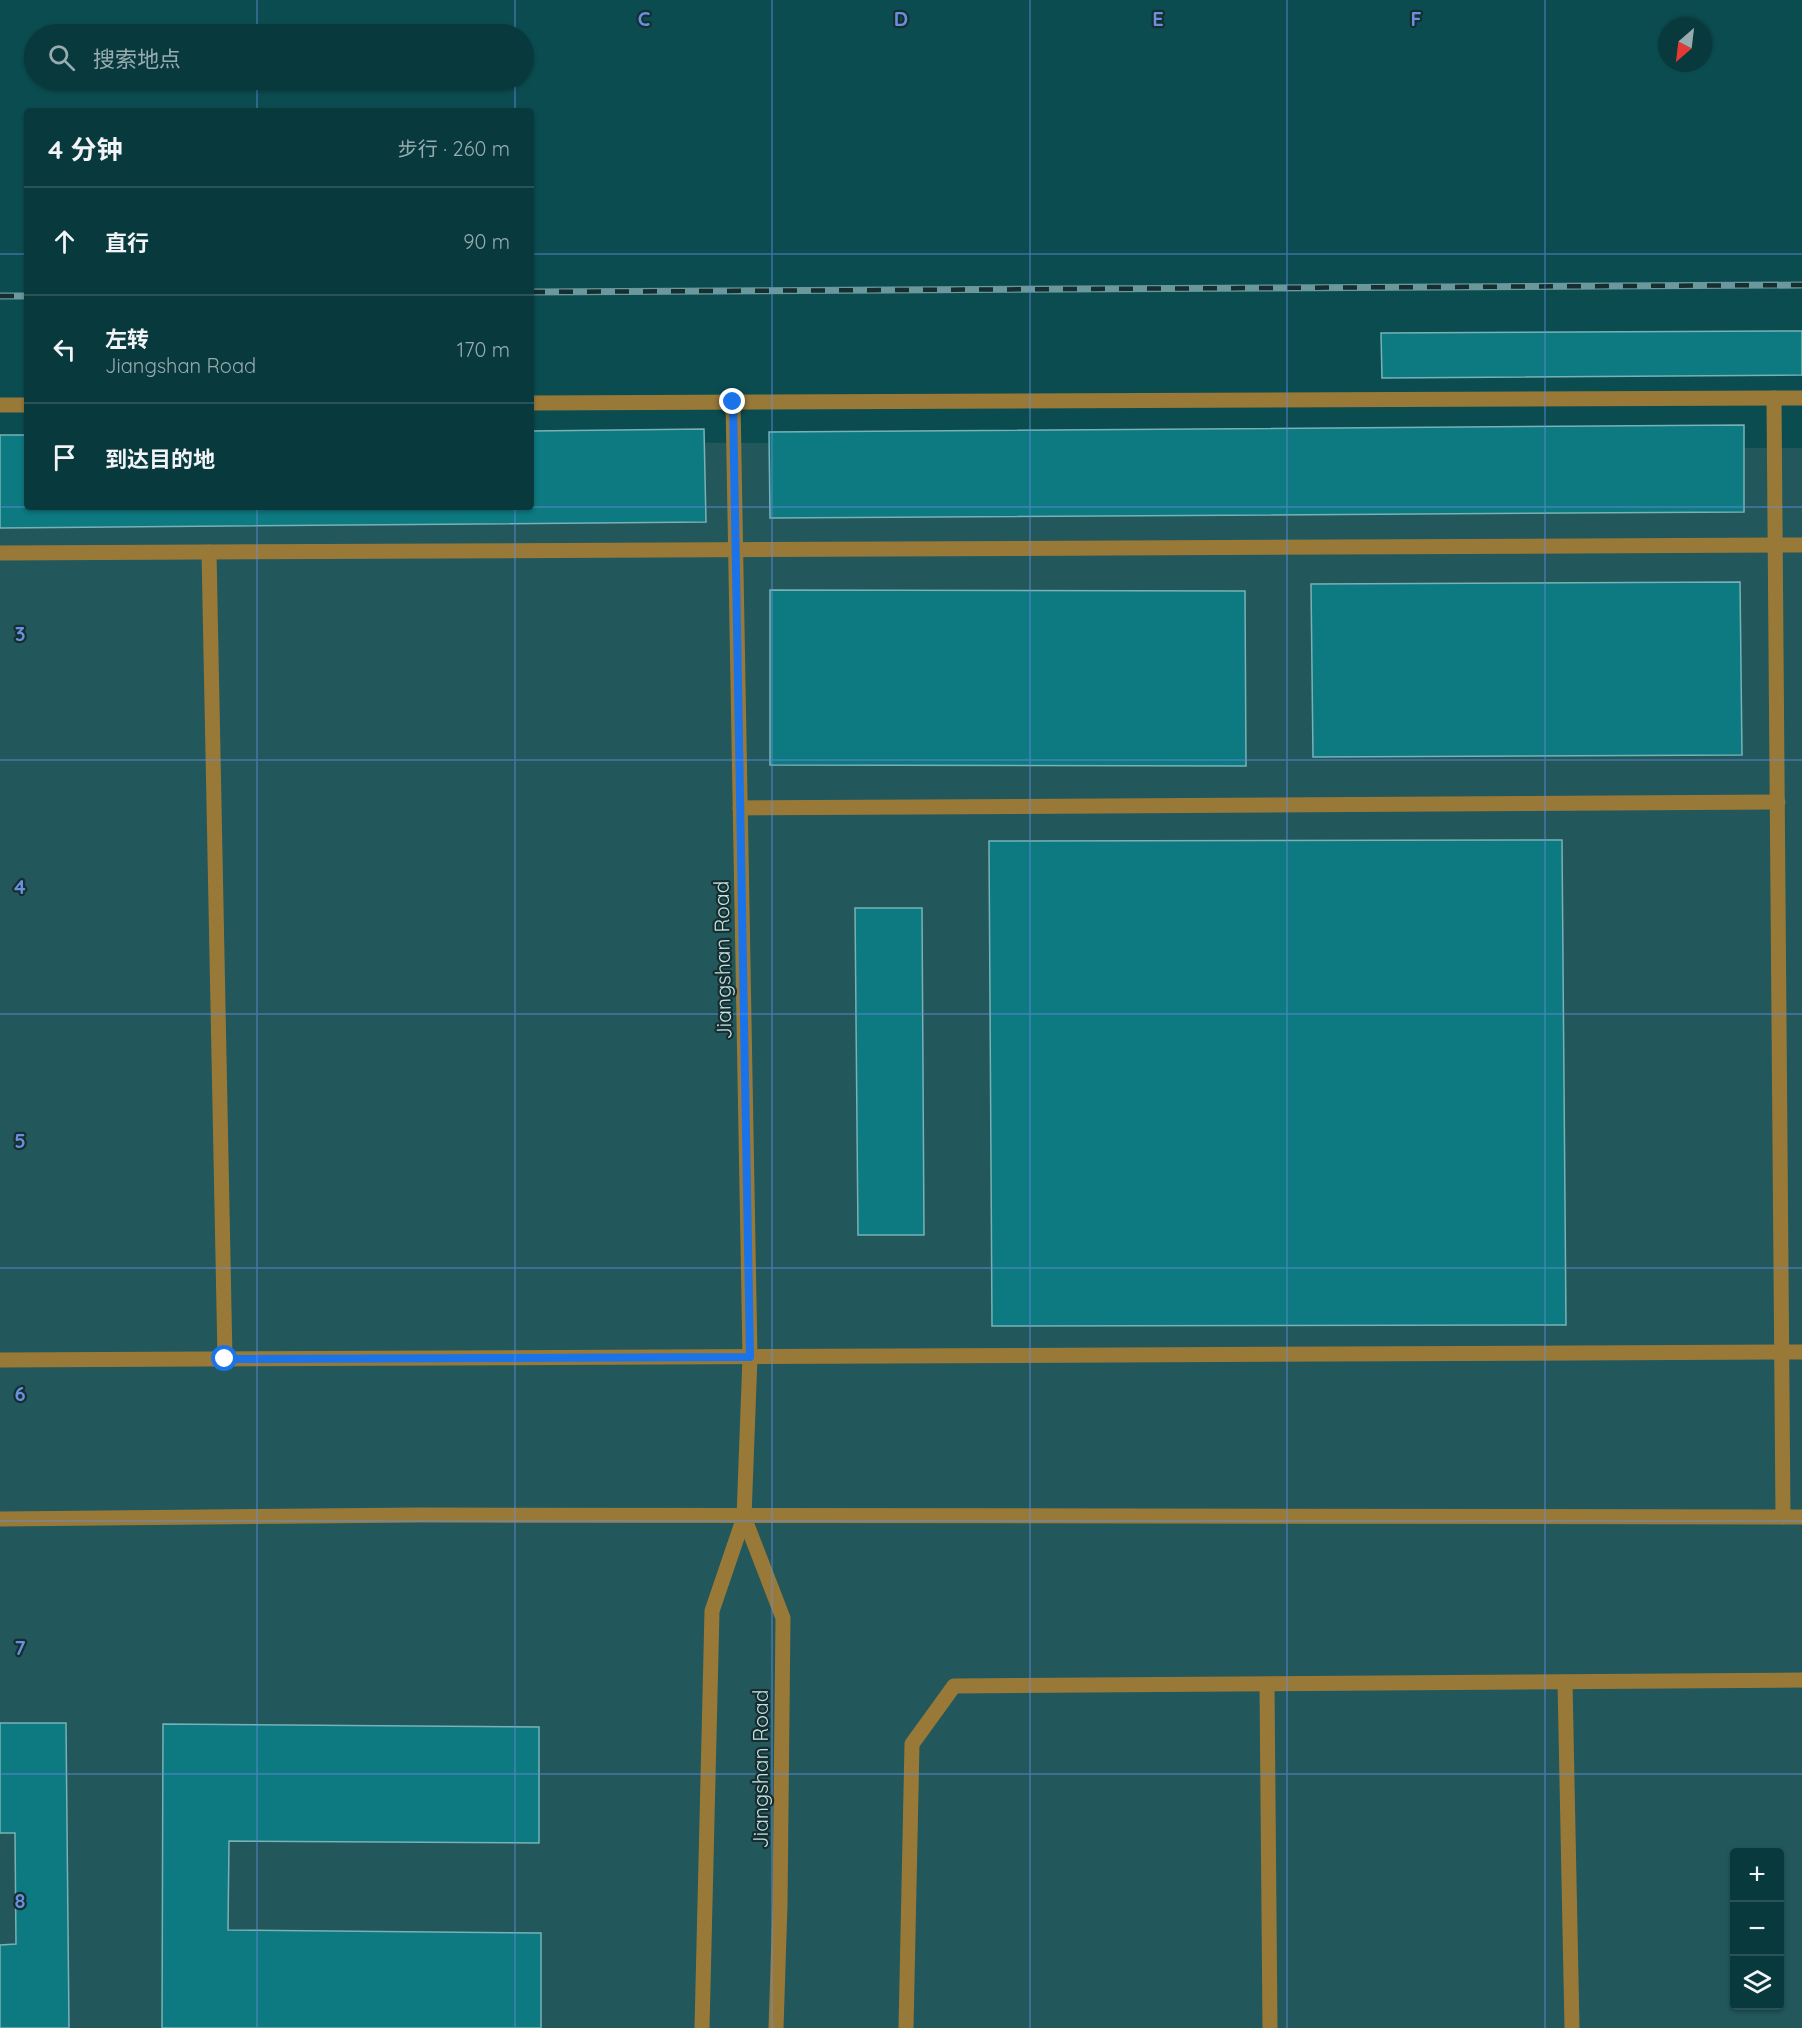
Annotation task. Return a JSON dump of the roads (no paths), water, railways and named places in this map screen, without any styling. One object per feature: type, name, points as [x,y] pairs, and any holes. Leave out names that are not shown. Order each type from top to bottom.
[{"type":"street","points":[[1774,398],[1783,1517]]},
{"type":"street","points":[[534,403],[1802,398]]},
{"type":"street","name":"Jiangshan Road","points":[[702,2028],[712,1611],[744,1517],[750,1357],[733,402]]},
{"type":"street","points":[[0,405],[24,405]]},
{"type":"street","points":[[0,553],[1802,545]]},
{"type":"street","points":[[209,552],[225,1359]]},
{"type":"street","points":[[740,808],[1778,802]]},
{"type":"street","points":[[0,1360],[1802,1352]]},
{"type":"street","points":[[0,1519],[420,1515],[1802,1517]]},
{"type":"street","name":"Jiangshan Road","points":[[744,1517],[783,1618],[780,1905],[776,2028]]},
{"type":"street","points":[[906,2028],[912,1744],[954,1686],[1802,1680]]},
{"type":"street","points":[[1565,1682],[1572,2028]]},
{"type":"street","points":[[1267,1684],[1270,2028]]},
{"type":"railway","points":[[534,292],[1802,285]]},
{"type":"railway","points":[[0,296],[24,296]]}]
